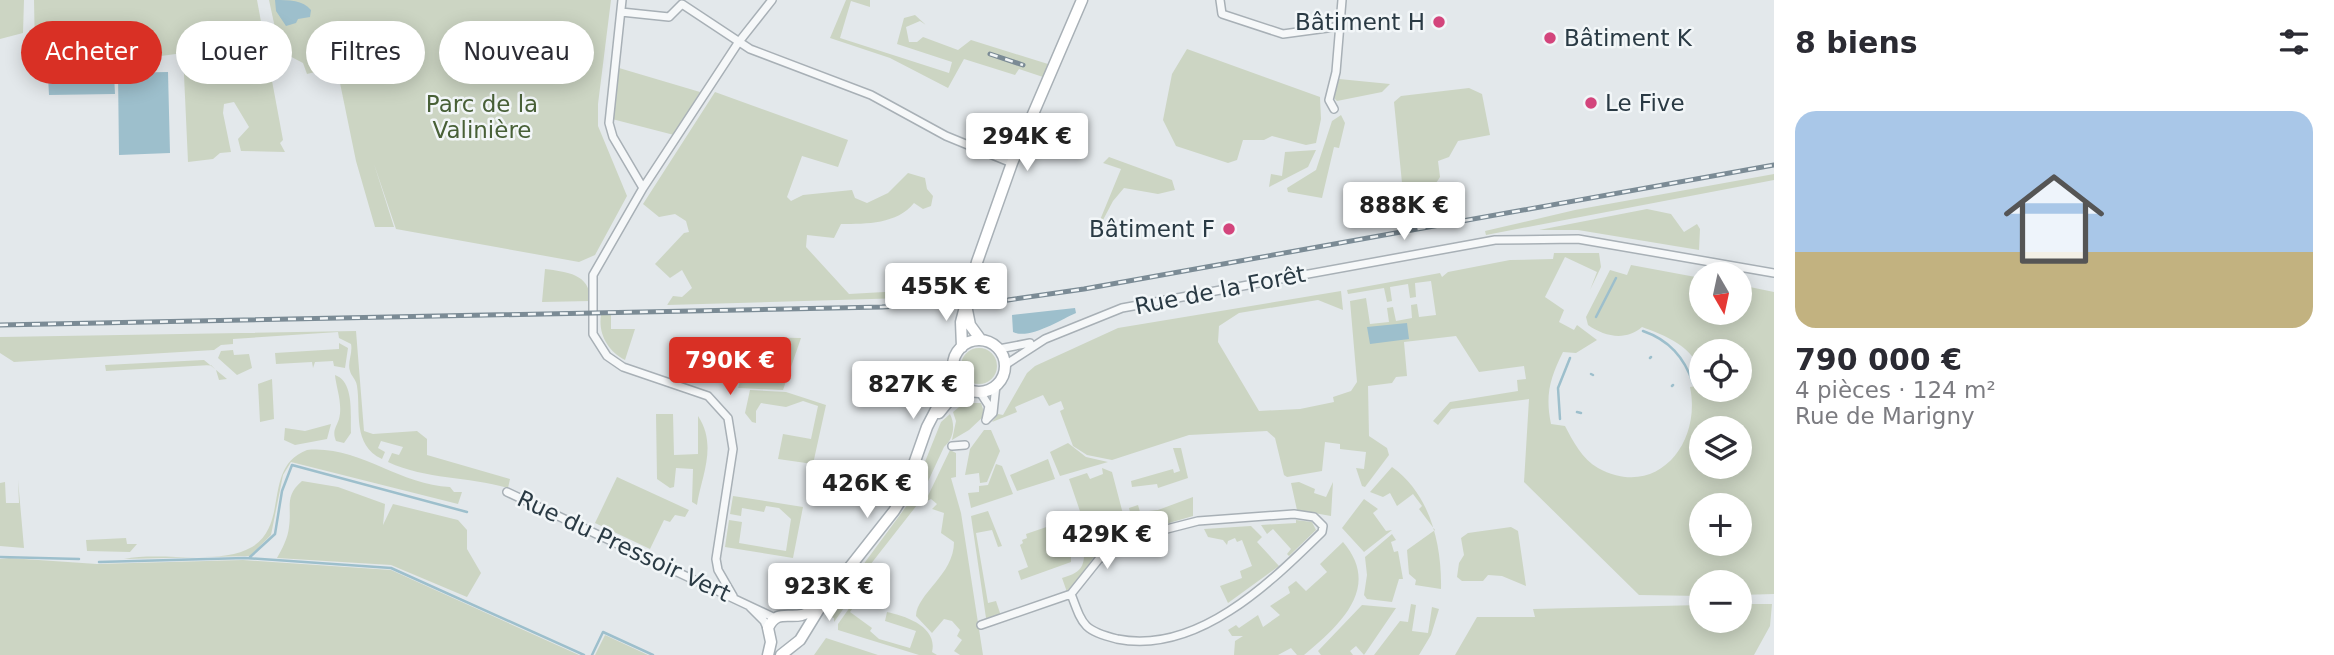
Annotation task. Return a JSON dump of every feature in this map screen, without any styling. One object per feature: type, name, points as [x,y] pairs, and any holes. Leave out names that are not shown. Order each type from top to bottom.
[{"type":"main road","points":[[974,390],[960,383],[955,373],[954,361],[962,347],[961,322],[977,262],[1012,163],[1082,0]]},
{"type":"main road","points":[[771,642],[783,652],[796,644],[827,596],[894,511],[942,409],[959,393],[996,385],[1005,365],[999,349],[981,341],[970,325],[966,305]]},
{"type":"main road","points":[[962,347],[981,341]]},
{"type":"main road","points":[[920,451],[927,427],[955,373]]},
{"type":"main road","points":[[768,655],[771,642],[768,631],[775,618],[808,613],[827,596]]},
{"type":"main road","points":[[792,616],[800,623],[802,635]]},
{"type":"street","points":[[622,0],[609,123],[613,137],[643,188]]},
{"type":"street","points":[[733,596],[718,570],[716,559],[733,450],[728,418],[708,396],[623,367],[607,356],[593,334],[593,275],[643,188],[738,43],[772,0]]},
{"type":"street","points":[[1334,109],[1329,100],[1342,26],[1342,0]]},
{"type":"street","points":[[621,12],[669,17],[682,2],[738,43],[871,95],[956,141],[1012,163]]},
{"type":"street","points":[[1220,2],[1222,14],[1283,34],[1342,26]]},
{"type":"street","name":"Rue de la Forêt","points":[[999,349],[1045,339],[1122,308],[1495,240],[1578,239],[1774,274]]},
{"type":"street","name":"Rue de la Forêt","points":[[1005,365],[1045,339]]},
{"type":"street","points":[[974,390],[989,406],[986,420],[993,413],[996,385]]},
{"type":"street","points":[[952,446],[965,445]]},
{"type":"street","name":"Rue du Pressoir Vert","points":[[507,492],[775,618]]},
{"type":"street","points":[[981,625],[1071,594],[1099,559],[1135,540],[1198,521],[1294,514],[1314,517],[1323,526],[1322,532],[1280,573],[1205,627],[1174,640],[1150,645],[1093,633],[1082,623],[1071,594]]},
{"type":"street","name":"Rue du Pressoir Vert","points":[[741,600],[764,621],[768,631]]},
{"type":"green space","points":[[0,0],[24,0],[21,34],[0,39]]},
{"type":"green space","points":[[34,0],[257,0],[261,21],[176,21],[176,54],[162,56],[162,21],[34,21]]},
{"type":"green space","name":"Parc de la Valinière","points":[[269,0],[611,0],[598,104],[598,126],[627,196],[595,255],[579,262],[396,229],[374,164],[394,227],[375,227],[356,161],[340,84],[425,84],[425,21],[306,21],[306,71],[303,63],[292,57],[292,21],[274,21]]},
{"type":"green space","points":[[846,0],[870,0],[870,7],[851,1],[840,38],[949,73],[952,62],[897,44],[904,18],[915,15],[926,25],[920,21],[906,27],[909,42],[917,42],[923,37],[958,50],[971,40],[1048,64],[1043,77],[1019,69],[1015,75],[964,59],[948,88],[890,58],[830,38]]},
{"type":"green space","points":[[1187,49],[1320,97],[1321,119],[1316,143],[1306,145],[1272,136],[1264,140],[1243,140],[1237,160],[1228,163],[1176,146],[1163,120],[1172,74]]},
{"type":"green space","points":[[619,68],[700,92],[674,135],[612,119]]},
{"type":"green space","points":[[1339,79],[1390,84],[1382,92],[1337,101],[1334,98]]},
{"type":"green space","points":[[184,84],[273,84],[283,140],[280,143],[285,152],[241,151],[238,139],[249,127],[234,102],[224,104],[223,113],[231,152],[220,153],[213,159],[188,162]]},
{"type":"green space","points":[[1469,88],[1482,94],[1490,135],[1458,141],[1449,157],[1438,161],[1440,177],[1434,185],[1424,192],[1409,192],[1402,183],[1394,102],[1401,96]]},
{"type":"green space","points":[[715,92],[848,140],[838,167],[802,156],[787,197],[791,201],[803,195],[852,190],[855,198],[867,203],[888,193],[908,173],[925,178],[927,189],[933,196],[931,206],[923,209],[914,203],[890,219],[841,224],[834,238],[807,235],[806,247],[849,294],[902,291],[905,298],[667,305],[673,296],[682,297],[692,288],[682,270],[670,278],[655,264],[684,233],[689,232],[686,221],[675,214],[659,217],[643,204]]},
{"type":"green space","points":[[1341,115],[1345,123],[1339,148],[1334,147],[1322,198],[1288,192],[1287,188],[1316,170],[1332,121]]},
{"type":"green space","points":[[1316,150],[1308,167],[1269,187],[1271,174],[1282,176],[1285,152]]},
{"type":"green space","points":[[1109,157],[1172,180],[1175,190],[1158,194],[1124,188],[1103,220],[1100,220],[1121,169],[1103,163]]},
{"type":"green space","points":[[1774,174],[1774,180],[1486,235],[1485,231],[1575,210]]},
{"type":"green space","points":[[1647,209],[1671,214],[1684,232],[1697,224],[1700,229],[1699,250],[1578,230],[1539,230]]},
{"type":"green space","points":[[1554,253],[1599,253],[1601,267],[1590,290],[1597,272],[1565,257],[1545,297],[1564,310],[1559,322],[1574,330],[1577,325],[1597,340],[1576,353],[1563,352],[1550,387],[1549,404],[1551,424],[1565,426],[1587,460],[1598,468],[1619,476],[1639,477],[1656,471],[1670,461],[1689,428],[1689,479],[1752,479],[1752,416],[1691,416],[1691,402],[1752,402],[1752,339],[1689,339],[1689,353],[1673,340],[1642,327],[1622,336],[1601,332],[1588,325],[1586,317],[1610,270],[1627,275],[1631,265],[1689,276],[1689,326],[1752,326],[1752,287],[1774,292],[1774,594],[1752,595],[1752,570],[1689,570],[1689,596],[1639,595],[1524,482],[1529,399],[1451,409],[1438,425],[1433,421],[1450,402],[1518,391],[1517,380],[1526,379],[1524,366],[1479,372],[1456,336],[1404,342],[1407,376],[1396,377],[1392,383],[1368,386],[1369,436],[1387,448],[1389,455],[1365,487],[1362,486],[1356,468],[1364,469],[1366,452],[1340,449],[1340,444],[1325,442],[1322,471],[1287,477],[1284,475],[1275,438],[1267,431],[1189,435],[1112,460],[1087,455],[1073,446],[1060,411],[1064,409],[1061,401],[1049,406],[1043,395],[1015,407],[1017,412],[992,422],[998,414],[1003,415],[1027,373],[1035,366],[1118,328],[1341,291],[1343,310],[1318,300],[1239,313],[1219,326],[1218,342],[1259,411],[1300,409],[1334,402],[1333,397],[1351,391],[1357,382],[1350,301],[1366,298],[1370,324],[1389,322],[1387,308],[1393,307],[1396,321],[1412,318],[1411,305],[1417,304],[1419,317],[1436,315],[1431,281],[1415,283],[1416,297],[1410,298],[1408,284],[1390,287],[1392,301],[1387,302],[1384,288],[1348,294],[1347,290],[1440,273],[1442,277],[1448,272],[1510,260],[1553,259]]},
{"type":"green space","points":[[545,269],[569,273],[582,280],[589,292],[590,301],[542,302]]},
{"type":"green space","points":[[601,315],[611,315],[611,329],[635,329],[625,360],[614,352],[606,341],[601,329]]},
{"type":"green space","points":[[356,331],[364,431],[373,434],[417,431],[427,439],[427,455],[510,479],[508,488],[403,468],[388,462],[392,453],[399,455],[403,447],[381,441],[378,448],[385,452],[382,459],[372,453],[362,437],[360,427],[357,386],[349,368],[351,344],[339,338],[338,332],[233,339],[233,344],[221,345],[214,350],[14,362],[0,353],[0,337]]},
{"type":"green space","points":[[754,337],[801,338],[783,390],[738,388]]},
{"type":"green space","points":[[339,343],[348,348],[345,368],[334,366],[333,361],[315,362],[313,368],[312,362],[276,364],[275,353],[339,349]]},
{"type":"green space","points":[[979,348],[992,353],[997,366],[992,379],[979,384],[966,379],[961,366],[966,353]]},
{"type":"green space","points":[[233,350],[234,355],[249,354],[252,368],[237,375],[218,358],[221,351]]},
{"type":"green space","points":[[204,360],[210,365],[106,371],[105,365]]},
{"type":"green space","points":[[216,370],[227,379],[219,380]]},
{"type":"green space","points":[[335,375],[346,385],[349,392],[351,433],[344,443],[336,441],[334,435],[340,407]]},
{"type":"green space","points":[[272,379],[274,419],[260,422],[258,384]]},
{"type":"green space","points":[[750,390],[786,392],[826,405],[813,464],[778,459],[783,434],[811,439],[818,406],[803,401],[786,407],[761,403],[756,411],[756,423],[745,413]]},
{"type":"green space","points":[[964,403],[981,403],[985,415],[969,430],[952,440],[956,421],[953,412]]},
{"type":"green space","points":[[656,414],[673,414],[674,455],[698,454],[698,416],[704,427],[708,450],[697,505],[692,502],[693,469],[676,468],[674,487],[670,488],[657,479]]},
{"type":"green space","points":[[950,414],[953,423],[951,437],[917,505],[863,574],[866,577],[834,622],[834,618],[826,615],[908,504],[941,422]]},
{"type":"green space","points":[[331,424],[327,439],[295,445],[284,440],[285,428],[305,431]]},
{"type":"green space","points":[[984,430],[991,430],[1000,451],[987,482],[980,483],[979,473],[965,475],[970,449]]},
{"type":"green space","points":[[1068,443],[1086,457],[1108,462],[1060,476],[1050,452]]},
{"type":"green space","points":[[1173,448],[1181,448],[1188,478],[1158,488],[1157,484],[1132,487],[1131,481],[1173,469],[1174,473],[1180,471]]},
{"type":"green space","points":[[307,450],[344,453],[413,480],[462,492],[458,504],[291,462],[283,475],[271,535],[250,556],[207,557],[239,553],[252,547],[263,537],[270,525],[280,482],[285,469],[293,458]]},
{"type":"green space","points":[[950,450],[956,453],[956,477],[951,478],[961,513],[983,655],[960,655],[954,651],[962,640],[957,636],[960,630],[952,621],[944,619],[932,633],[916,616],[922,599],[942,574],[952,554],[954,542],[941,533],[944,513],[932,509],[937,504],[931,499],[925,502]]},
{"type":"green space","points":[[1048,459],[1055,479],[1017,491],[1010,475]]},
{"type":"green space","points":[[996,464],[1002,466],[1013,494],[971,508],[968,493],[979,492],[979,486],[988,485]]},
{"type":"green space","points":[[1392,467],[1416,491],[1433,527],[1419,509],[1422,506],[1413,494],[1397,506],[1390,493],[1383,497],[1370,492]]},
{"type":"green space","points":[[1102,468],[1112,472],[1128,533],[1124,540],[1093,558],[1072,590],[1067,592],[1062,578],[1078,571],[1084,557],[1089,556],[1089,519],[1083,520],[1069,479],[1087,473],[1090,479],[1103,474]]},
{"type":"green space","points":[[617,477],[689,510],[685,517],[675,515],[670,522],[664,520],[650,549],[595,523]]},
{"type":"green space","points":[[18,480],[24,548],[0,546],[0,483],[5,482],[6,503],[19,503]]},
{"type":"green space","points":[[302,481],[338,487],[385,504],[383,525],[393,504],[458,520],[467,530],[467,549],[481,573],[467,597],[391,565],[277,558],[288,531],[291,497],[296,486]]},
{"type":"green space","points":[[1299,482],[1315,489],[1314,493],[1326,497],[1333,482],[1331,516],[1297,510],[1291,483]]},
{"type":"green space","points":[[733,496],[803,507],[793,558],[725,547],[729,520],[742,522],[739,543],[786,551],[791,519],[779,508],[766,506],[764,512],[742,508],[741,516],[730,514]]},
{"type":"green space","points":[[1193,497],[1193,516],[1135,533],[1129,508],[1138,505],[1140,512],[1158,510]]},
{"type":"green space","points":[[1364,499],[1378,509],[1373,513],[1386,531],[1392,530],[1364,552],[1342,528]]},
{"type":"green space","points":[[988,511],[1002,546],[998,547],[992,530],[976,533],[988,603],[996,601],[1001,616],[986,618],[971,516]]},
{"type":"green space","points":[[1296,520],[1312,522],[1316,530],[1289,556],[1287,554],[1291,549],[1273,529],[1267,534],[1261,525],[1296,523]]},
{"type":"green space","points":[[1064,521],[1071,528],[1071,562],[1021,580],[1018,571],[1028,567],[1020,545],[1022,540],[1027,538],[1026,534]]},
{"type":"green space","points":[[1251,526],[1262,537],[1257,542],[1279,566],[1228,603],[1220,586],[1242,578],[1240,571],[1252,566],[1242,540],[1237,542],[1235,538],[1228,541],[1227,545],[1223,540],[1208,537],[1204,529]]},
{"type":"green space","points":[[1511,527],[1518,531],[1526,586],[1502,576],[1488,575],[1483,581],[1462,581],[1457,577],[1459,563],[1464,555],[1461,538],[1468,533]]},
{"type":"green space","points":[[1434,531],[1441,589],[1415,585],[1416,580],[1409,574],[1407,550]]},
{"type":"green space","points":[[1392,534],[1396,540],[1391,542],[1394,552],[1398,551],[1403,579],[1399,579],[1392,602],[1367,599],[1364,595],[1367,575],[1365,557]]},
{"type":"green space","points":[[126,538],[127,544],[137,544],[130,552],[87,551],[86,540]]},
{"type":"green space","points":[[1343,542],[1354,559],[1358,574],[1357,590],[1352,604],[1331,631],[1304,655],[1297,655],[1291,648],[1278,655],[1234,655],[1235,641],[1243,636],[1232,636],[1228,630],[1236,625],[1239,628],[1258,615],[1263,627],[1280,615],[1270,606],[1290,593],[1288,587],[1296,581],[1306,591],[1327,572],[1320,564]]},
{"type":"green space","points":[[155,556],[206,557],[124,559]]},
{"type":"green space","points":[[0,559],[97,564],[243,560],[391,570],[579,655],[0,655]]},
{"type":"green space","points":[[875,572],[871,596],[878,609],[861,597],[850,612],[872,628],[870,631],[879,639],[910,648],[916,631],[885,621],[887,612],[903,616],[925,629],[933,643],[932,652],[937,655],[919,655],[838,630],[838,624]]},
{"type":"green space","points":[[1411,604],[1416,605],[1412,631],[1428,633],[1432,607],[1439,609],[1431,635],[1419,655],[1374,655],[1400,621],[1408,622]]},
{"type":"green space","points":[[1752,604],[1772,604],[1770,626],[1754,655],[1455,655],[1477,617],[1535,617],[1533,609],[1689,605],[1689,633],[1752,633]]},
{"type":"green space","points":[[1362,605],[1396,608],[1364,655],[1356,646],[1350,651],[1353,655],[1321,655],[1318,651]]},
{"type":"green space","points":[[605,635],[648,655],[595,655]]},
{"type":"green space","points":[[826,638],[878,655],[814,655]]},
{"type":"water","points":[[275,0],[300,2],[311,10],[310,17],[298,19],[292,24],[292,21],[283,21],[276,11]]},
{"type":"water","points":[[162,72],[168,72],[170,153],[119,155],[118,84],[162,84]]},
{"type":"water","points":[[48,84],[114,84],[115,94],[49,95]]},
{"type":"water","points":[[1075,308],[1076,313],[1044,328],[1020,334],[1013,332],[1012,315]]},
{"type":"water","points":[[1407,323],[1409,339],[1370,344],[1367,327]]},
{"type":"waterway","points":[[1596,317],[1616,278]]},
{"type":"waterway","points":[[1643,331],[1668,345],[1680,357],[1689,374]]},
{"type":"waterway","points":[[1560,419],[1558,388],[1570,358]]},
{"type":"waterway","points":[[1577,412],[1581,413]]},
{"type":"waterway","points":[[250,557],[275,534],[282,491],[292,465],[467,512]]},
{"type":"waterway","points":[[0,557],[79,559]]},
{"type":"waterway","points":[[99,562],[245,558],[391,568],[584,655]]},
{"type":"waterway","points":[[592,655],[603,632],[653,655]]},
{"type":"railway","points":[[990,54],[1023,65]]},
{"type":"railway","points":[[0,325],[882,307],[1008,300],[1084,289],[1774,165]]},
{"type":"place","name":"Bâtiment H","points":[[1439,22]]},
{"type":"place","name":"Bâtiment K","points":[[1550,38]]},
{"type":"place","name":"Le Five","points":[[1591,103]]},
{"type":"place","name":"Bâtiment F","points":[[1229,229]]}]
